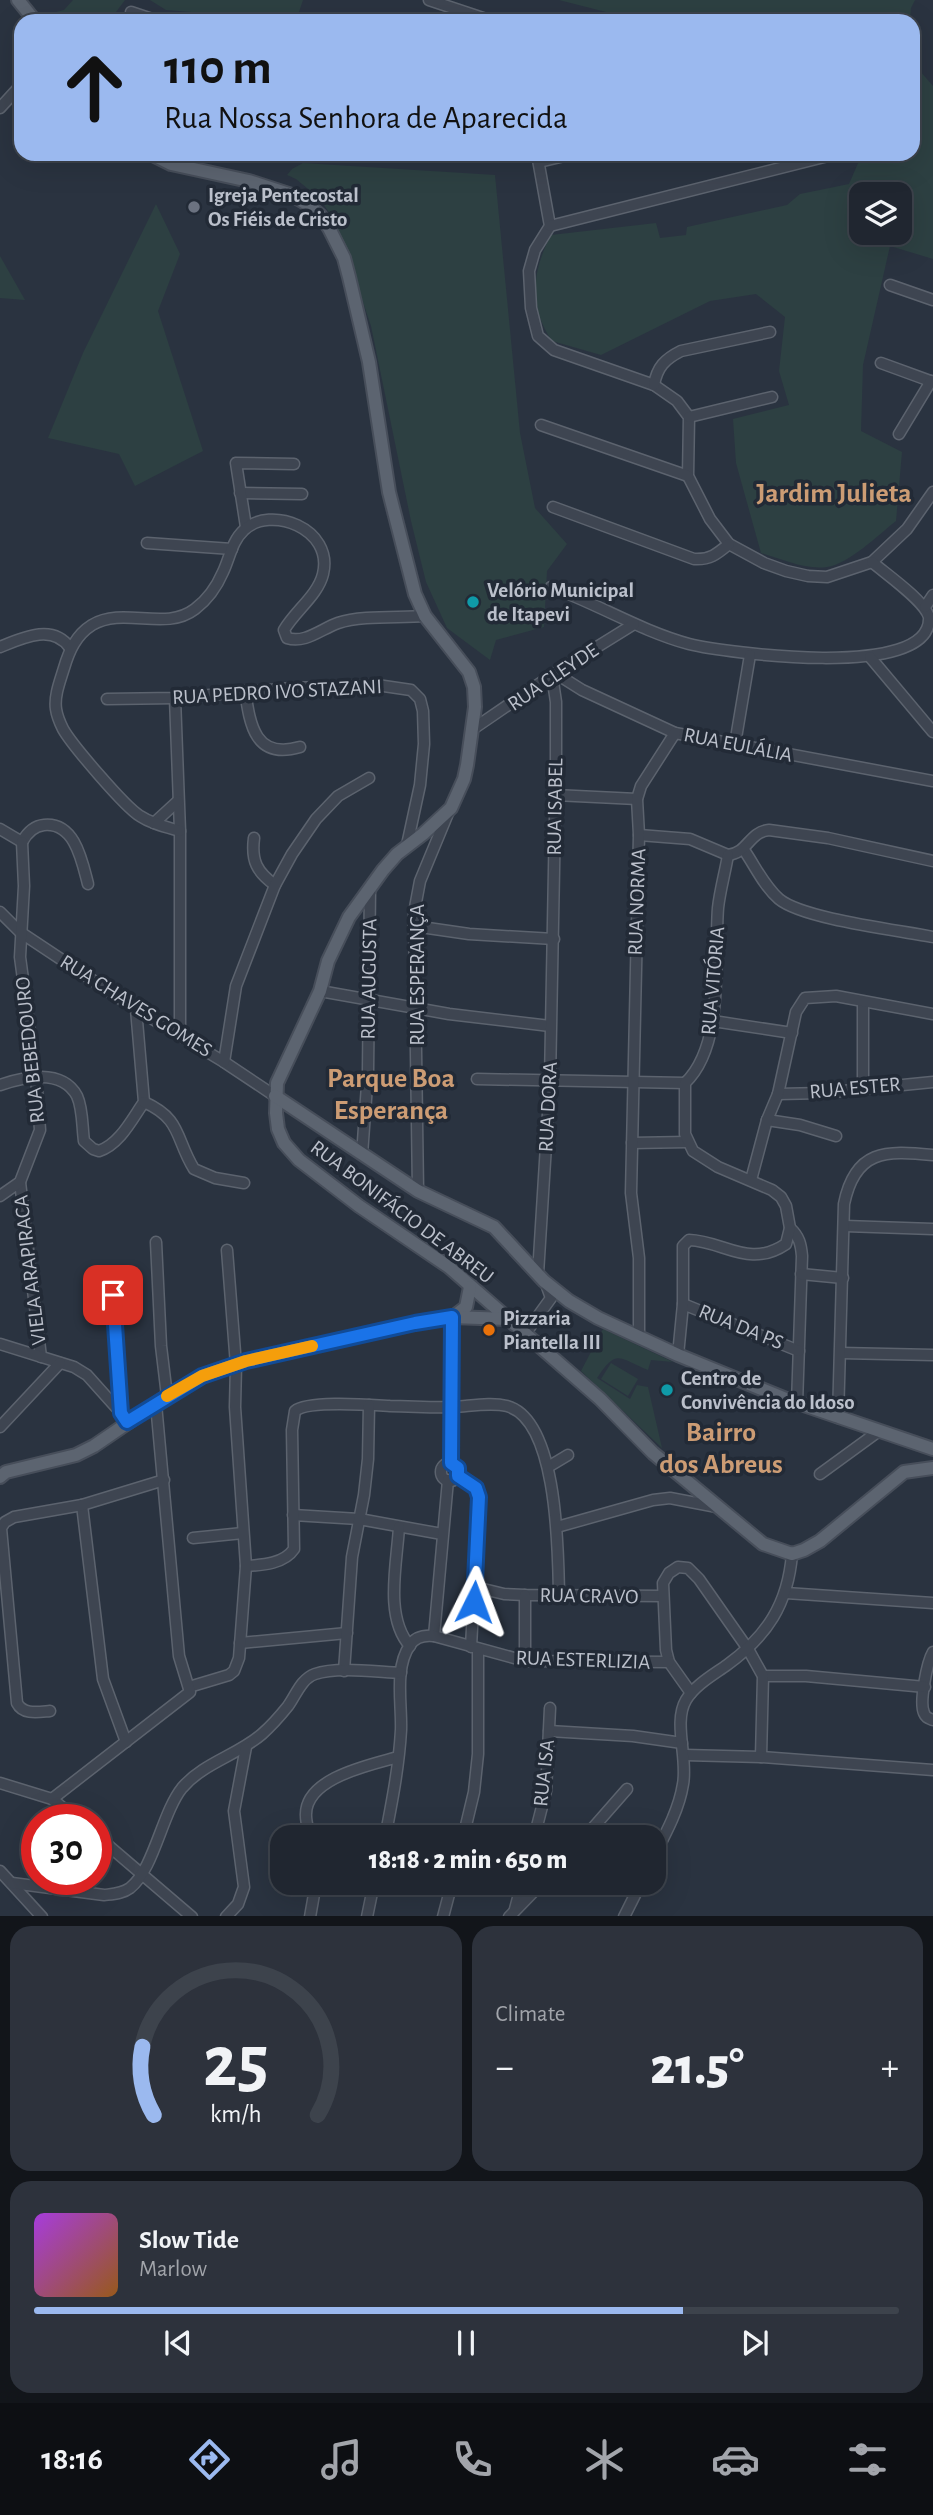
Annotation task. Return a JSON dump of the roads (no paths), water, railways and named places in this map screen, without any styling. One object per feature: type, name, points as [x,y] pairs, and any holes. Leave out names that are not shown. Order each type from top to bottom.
[{"type":"main road","points":[[18,0],[29,14]]},
{"type":"main road","name":"RUA BONIFÁCIO DE ABREU","points":[[168,161],[183,167],[249,181],[292,195],[320,215],[336,240],[349,277],[369,362],[396,520],[415,594],[425,616],[470,672],[475,697],[473,729],[464,779],[451,808],[407,845],[359,901],[339,935],[320,991],[278,1083],[275,1096],[278,1129],[284,1143],[299,1160],[359,1206],[449,1267],[600,1399],[653,1453],[763,1544],[792,1554]]},
{"type":"main road","points":[[275,1096],[418,1191],[494,1227],[541,1278],[569,1301],[598,1318],[678,1355],[797,1404],[929,1448],[923,1460],[904,1472],[820,1541],[792,1554]]},
{"type":"main road","points":[[452,1317],[466,1307],[470,1287]]},
{"type":"main road","points":[[0,1477],[6,1472],[76,1455],[94,1447],[124,1418],[156,1404],[202,1376],[236,1365],[377,1331],[452,1317],[508,1319]]},
{"type":"main road","points":[[904,1472],[933,1468]]},
{"type":"street","points":[[429,0],[471,14]]},
{"type":"street","points":[[131,12],[137,14]]},
{"type":"street","points":[[0,108],[14,93]]},
{"type":"street","points":[[539,161],[550,226],[535,250],[529,271],[531,308],[538,336],[544,344],[567,356],[654,384],[677,401],[689,417],[688,476],[710,519],[729,544],[764,563],[786,571],[808,576],[827,576],[872,562],[907,529],[933,492]]},
{"type":"street","points":[[550,226],[808,161]]},
{"type":"street","points":[[890,285],[933,300]]},
{"type":"street","points":[[654,384],[656,373],[662,364],[681,351],[770,332]]},
{"type":"street","points":[[881,363],[932,382],[899,434]]},
{"type":"street","points":[[689,417],[772,397]]},
{"type":"street","points":[[541,425],[688,476]]},
{"type":"street","points":[[180,831],[154,823],[130,808],[72,741],[59,720],[56,702],[70,648],[86,630],[105,619],[169,618],[184,616],[195,609],[214,588],[232,549],[246,527],[235,467],[238,462],[294,464]]},
{"type":"street","points":[[240,493],[302,494]]},
{"type":"street","points":[[554,507],[694,559],[716,556],[729,544]]},
{"type":"street","points":[[246,527],[273,521],[295,524],[313,534],[323,553],[323,576],[314,592],[288,623],[284,630],[287,638],[299,640],[339,623],[355,620],[425,616]]},
{"type":"street","points":[[147,543],[232,549]]},
{"type":"street","points":[[551,587],[634,624],[692,645],[750,655],[870,657],[912,646],[922,640],[929,631],[930,618],[925,607],[872,562]]},
{"type":"street","points":[[925,607],[933,595]]},
{"type":"street","name":"RUA CLEYDE","points":[[473,729],[634,624]]},
{"type":"street","points":[[0,647],[43,633],[62,639],[70,648]]},
{"type":"street","points":[[735,744],[750,655]]},
{"type":"street","points":[[870,657],[933,732]]},
{"type":"street","name":"RUA EULÁLIA","points":[[554,674],[582,690],[675,733],[933,781]]},
{"type":"street","name":"RUA ISABEL","points":[[554,674],[554,939]]},
{"type":"street","name":"RUA PEDRO IVO STAZANI","points":[[107,699],[175,698],[245,691],[377,685],[411,690],[420,699],[423,711],[424,744],[420,785],[407,845]]},
{"type":"street","points":[[245,691],[249,717],[257,739],[274,749],[300,747]]},
{"type":"street","points":[[175,698],[180,831],[180,1035]]},
{"type":"street","name":"RUA NORMA","points":[[632,1143],[639,835],[637,799],[646,775],[675,733]]},
{"type":"street","points":[[224,1062],[236,986],[275,886],[292,854],[322,812],[338,796],[369,778]]},
{"type":"street","points":[[555,795],[637,799]]},
{"type":"street","points":[[154,823],[178,801]]},
{"type":"street","name":"RUA ESPERANÇA","points":[[418,1191],[414,926],[416,896],[451,808]]},
{"type":"street","points":[[0,829],[22,842],[37,826],[51,825],[65,830],[80,854],[88,884]]},
{"type":"street","points":[[639,835],[690,839],[728,855],[744,850],[760,831],[782,830],[933,861]]},
{"type":"street","points":[[254,838],[253,860],[257,869],[275,886]]},
{"type":"street","name":"RUA BEBEDOURO","points":[[20,1182],[40,1130],[36,1076],[22,981],[22,842]]},
{"type":"street","points":[[744,850],[768,887],[789,906],[821,916],[933,937]]},
{"type":"street","name":"RUA VITÓRIA","points":[[685,1083],[701,1065],[713,1021],[718,907],[728,855]]},
{"type":"street","name":"RUA AUGUSTA","points":[[362,1155],[368,1071],[370,887]]},
{"type":"street","name":"RUA CHAVES GOMES","points":[[0,912],[20,932],[275,1096]]},
{"type":"street","points":[[414,926],[468,934],[554,939]]},
{"type":"street","name":"RUA DORA","points":[[541,1278],[554,939]]},
{"type":"street","points":[[320,991],[416,1009],[550,1026]]},
{"type":"street","points":[[751,1180],[767,1120],[778,1094],[796,1012],[805,998],[824,995],[933,1014]]},
{"type":"street","points":[[863,1002],[863,1088]]},
{"type":"street","points":[[0,1085],[36,1076],[57,1081],[72,1090],[79,1103],[84,1141],[99,1151],[107,1148],[116,1141],[144,1102],[136,1009]]},
{"type":"street","points":[[713,1021],[792,1033]]},
{"type":"street","points":[[477,1079],[685,1083],[684,1117],[687,1142],[693,1151],[718,1167],[751,1180],[781,1197],[786,1206],[790,1228],[786,1244],[758,1254],[727,1251],[697,1240],[689,1240],[684,1246],[683,1304],[678,1355]]},
{"type":"street","name":"RUA ESTER","points":[[778,1094],[933,1082]]},
{"type":"street","points":[[144,1102],[159,1108],[170,1118],[194,1169],[215,1178],[244,1184]]},
{"type":"street","points":[[767,1120],[800,1125],[836,1136]]},
{"type":"street","points":[[639,1337],[639,1258],[631,1193],[632,1143],[687,1142]]},
{"type":"street","points":[[838,1418],[844,1204],[847,1191],[857,1168],[867,1160],[901,1153],[933,1155]]},
{"type":"street","points":[[0,1195],[20,1182]]},
{"type":"street","name":"VIELA ARAPIRACA","points":[[20,1182],[41,1357]]},
{"type":"street","points":[[845,1226],[933,1229]]},
{"type":"street","points":[[790,1228],[801,1244],[797,1404]]},
{"type":"street","points":[[156,1242],[161,1346],[167,1396]]},
{"type":"street","points":[[52,1798],[189,1690],[229,1675],[234,1671],[239,1658],[246,1566],[227,1250]]},
{"type":"street","points":[[802,1274],[844,1278]]},
{"type":"street","points":[[541,1278],[551,1298]]},
{"type":"street","points":[[113,1295],[124,1418]]},
{"type":"street","points":[[551,1298],[569,1301]]},
{"type":"street","points":[[525,1334],[551,1298]]},
{"type":"street","name":"RUA DA PS","points":[[683,1304],[799,1351]]},
{"type":"street","points":[[452,1317],[451,1463],[445,1464],[442,1469],[443,1477],[453,1478],[476,1488],[479,1497],[475,1587],[478,1754],[474,1792],[466,1825]]},
{"type":"street","points":[[0,1344],[74,1367],[87,1375],[124,1418]]},
{"type":"street","points":[[841,1353],[933,1356]]},
{"type":"street","points":[[0,1427],[60,1363]]},
{"type":"street","points":[[156,1404],[179,1656],[189,1690]]},
{"type":"street","points":[[246,1566],[273,1562],[289,1556],[294,1549],[292,1430],[295,1410],[300,1406],[452,1407],[498,1404],[518,1411],[540,1443],[548,1467],[557,1527],[559,1594]]},
{"type":"street","points":[[344,1671],[352,1557],[368,1459],[369,1405]]},
{"type":"street","points":[[820,1474],[879,1431]]},
{"type":"street","points":[[548,1467],[568,1455]]},
{"type":"street","points":[[387,1825],[395,1791],[401,1732],[401,1673],[410,1646],[424,1635],[434,1636],[442,1534],[453,1478]]},
{"type":"street","points":[[50,1711],[27,1712],[17,1703],[0,1535],[5,1522],[14,1517],[82,1505],[163,1480]]},
{"type":"street","points":[[557,1527],[633,1505],[670,1498],[718,1507]]},
{"type":"street","points":[[82,1505],[103,1679],[126,1742]]},
{"type":"street","points":[[293,1516],[359,1519],[442,1534]]},
{"type":"street","points":[[399,1527],[394,1614],[398,1630],[410,1646]]},
{"type":"street","points":[[193,1538],[243,1533]]},
{"type":"street","points":[[666,1829],[683,1785],[685,1755],[682,1743],[682,1712],[685,1701],[691,1693],[748,1649],[766,1628],[786,1593],[792,1554]]},
{"type":"street","points":[[669,1662],[663,1583],[674,1569],[683,1567],[688,1568],[707,1590],[748,1649],[763,1676],[761,1757]]},
{"type":"street","name":"RUA CRAVO","points":[[475,1587],[504,1594],[663,1596]]},
{"type":"street","points":[[786,1593],[933,1604]]},
{"type":"street","points":[[525,1595],[525,1661]]},
{"type":"street","points":[[240,1643],[347,1633]]},
{"type":"street","name":"RUA ESTERLIZIA","points":[[434,1636],[525,1661],[669,1662],[691,1693]]},
{"type":"street","points":[[933,1652],[925,1687],[923,1712],[933,1720]]},
{"type":"street","points":[[12,1883],[104,1895],[118,1894],[131,1888],[142,1873],[182,1789],[214,1764],[246,1747],[277,1718],[307,1678],[324,1672],[401,1673]]},
{"type":"street","points":[[763,1676],[806,1676],[925,1687]]},
{"type":"street","name":"RUA ISA","points":[[537,1825],[546,1791],[550,1708]]},
{"type":"street","points":[[549,1731],[634,1736],[682,1743]]},
{"type":"street","points":[[226,1916],[238,1904],[244,1887],[234,1811],[246,1747]]},
{"type":"street","points":[[685,1755],[761,1757],[933,1770]]},
{"type":"street","points":[[308,1825],[308,1806],[315,1792],[323,1785],[366,1766],[397,1758]]},
{"type":"street","points":[[0,1783],[52,1798],[59,1804]]},
{"type":"street","points":[[596,1825],[628,1789]]},
{"type":"street","points":[[112,1848],[192,1916]]},
{"type":"street","points":[[0,1871],[42,1916]]},
{"type":"street","points":[[310,1916],[314,1895]]},
{"type":"street","points":[[367,1916],[371,1895]]},
{"type":"street","points":[[443,1916],[449,1895]]},
{"type":"street","points":[[513,1915],[519,1895]]},
{"type":"street","points":[[513,1915],[531,1895]]},
{"type":"street","points":[[624,1916],[635,1895]]},
{"type":"place","name":"Igreja Pentecostal Os Fiéis de Cristo","points":[[194,207]]},
{"type":"place","name":"Velório Municipal de Itapevi","points":[[473,602]]},
{"type":"place","name":"Pizzaria Piantella III","points":[[489,1330]]},
{"type":"place","name":"Centro de Convivência do Idoso","points":[[667,1390]]},
{"type":"district","name":"Jardim Julieta","points":[[834,494]]},
{"type":"district","name":"Parque Boa Esperança","points":[[391,1095]]},
{"type":"district","name":"Bairro dos Abreus","points":[[721,1449]]}]
